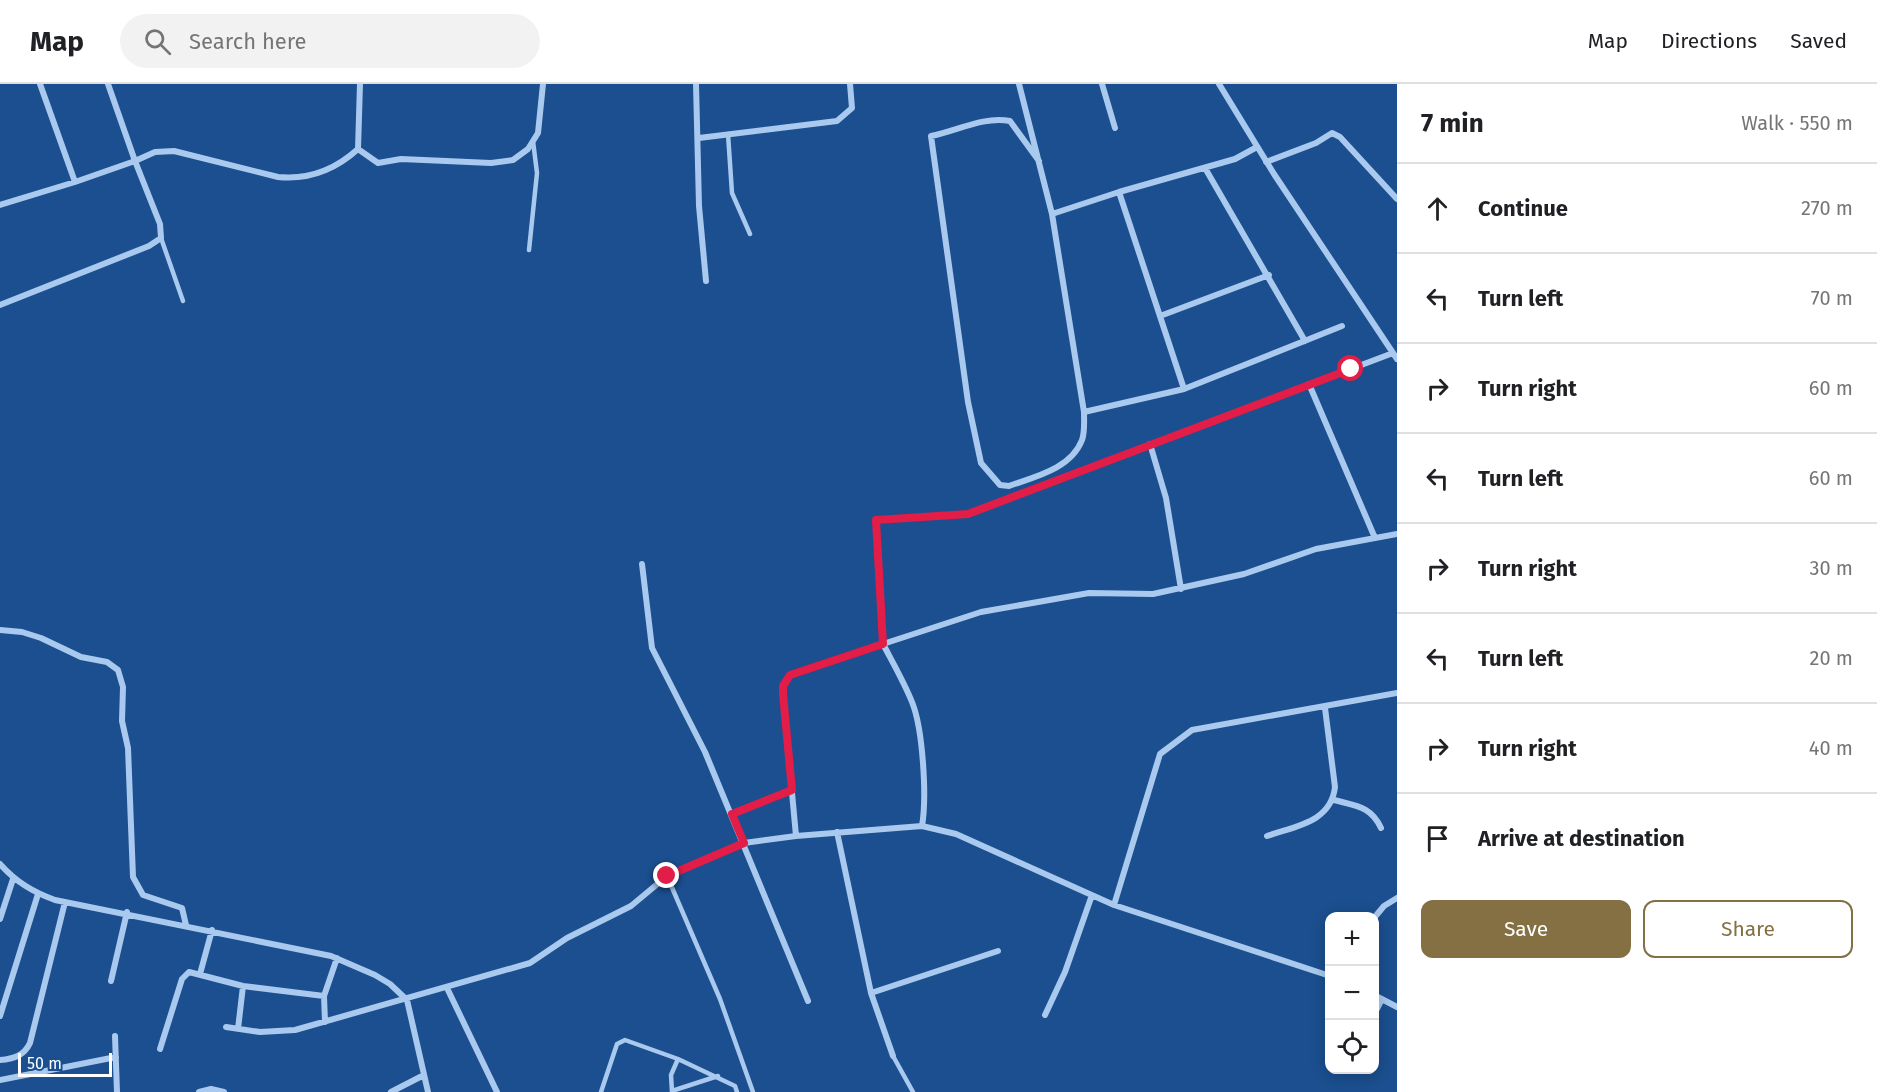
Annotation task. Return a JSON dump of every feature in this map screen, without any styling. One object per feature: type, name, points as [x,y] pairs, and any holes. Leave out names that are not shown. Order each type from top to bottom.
[{"type":"street","points":[[40,84],[75,182]]},
{"type":"street","points":[[0,305],[149,246],[161,238],[160,224],[108,84]]},
{"type":"street","points":[[0,205],[75,182],[155,152],[174,151],[294,179],[328,170],[342,163],[358,149],[360,84]]},
{"type":"street","points":[[358,149],[378,163],[401,159],[491,163],[513,160],[528,149],[538,133],[543,84]]},
{"type":"street","points":[[696,84],[699,206],[706,281]]},
{"type":"street","points":[[699,138],[837,121],[852,108],[850,84]]},
{"type":"street","points":[[1019,84],[1039,161],[1052,214],[1084,412],[1082,440],[1074,454],[1060,466],[1009,486],[1000,485],[981,463],[966,393],[931,136],[956,131],[981,122],[1006,120],[1014,123],[1039,161]]},
{"type":"street","points":[[1102,84],[1115,128]]},
{"type":"street","points":[[921,826],[925,806],[923,765],[913,704],[883,644],[876,520],[968,514],[1310,384],[1395,356],[1266,162],[1219,84]]},
{"type":"street","points":[[1266,162],[1316,143],[1332,133],[1340,137],[1397,199]]},
{"type":"street","points":[[1052,214],[1235,159],[1257,147]]},
{"type":"street","points":[[1205,168],[1269,275],[1305,341]]},
{"type":"street","points":[[1119,192],[1184,389]]},
{"type":"street","points":[[1160,316],[1269,275]]},
{"type":"street","points":[[1084,412],[1184,389],[1342,326]]},
{"type":"street","points":[[1310,384],[1375,538]]},
{"type":"street","points":[[1150,444],[1166,498],[1181,588]]},
{"type":"street","points":[[796,836],[783,694],[785,680],[790,675],[981,612],[1089,593],[1153,594],[1244,574],[1316,549],[1397,534]]},
{"type":"street","points":[[642,564],[652,648],[705,752],[808,1002]]},
{"type":"street","points":[[0,630],[22,632],[41,638],[81,657],[107,662],[118,670],[123,687],[122,721],[128,748],[136,885],[143,894],[152,899],[182,909],[186,925]]},
{"type":"street","points":[[1114,905],[1160,754],[1192,730],[1325,708],[1397,693]]},
{"type":"street","points":[[1267,836],[1322,815],[1334,800],[1335,787],[1325,708]]},
{"type":"street","points":[[732,814],[792,790]]},
{"type":"street","points":[[1334,800],[1368,809],[1375,815],[1381,828]]},
{"type":"street","points":[[226,1027],[260,1032],[285,1031],[406,1000],[530,963],[567,938],[631,906],[667,876],[744,843],[837,832],[921,826],[956,834],[1114,905],[1325,975]]},
{"type":"street","points":[[837,832],[871,993],[893,1056]]},
{"type":"street","points":[[0,864],[13,879],[38,894],[65,902],[127,912],[337,958],[390,984],[406,1000],[428,1092]]},
{"type":"street","points":[[0,919],[13,879]]},
{"type":"street","points":[[0,1016],[38,894]]},
{"type":"street","points":[[1045,1015],[1065,972],[1092,895]]},
{"type":"street","points":[[1379,912],[1397,898]]},
{"type":"street","points":[[0,1060],[23,1054],[30,1043],[65,902]]},
{"type":"street","points":[[111,981],[127,912]]},
{"type":"street","points":[[200,974],[212,930]]},
{"type":"street","points":[[871,993],[998,951]]},
{"type":"street","points":[[325,1022],[324,996],[337,958]]},
{"type":"street","points":[[160,1049],[182,980],[189,972],[243,986],[324,996]]},
{"type":"street","points":[[238,1029],[243,986]]},
{"type":"street","points":[[447,988],[498,1092]]},
{"type":"street","points":[[1379,998],[1397,1007]]},
{"type":"street","points":[[1379,1005],[1382,999]]},
{"type":"street","points":[[115,1036],[117,1092]]},
{"type":"street","points":[[0,1080],[116,1057]]},
{"type":"street","points":[[391,1092],[424,1075]]},
{"type":"street","points":[[199,1092],[211,1089],[224,1092]]},
{"type":"lane","points":[[728,134],[732,193],[750,234]]},
{"type":"lane","points":[[529,250],[537,173],[533,141]]},
{"type":"lane","points":[[161,238],[183,301]]},
{"type":"lane","points":[[667,876],[720,999],[753,1092]]},
{"type":"lane","points":[[601,1092],[617,1044],[625,1040],[718,1076],[735,1086],[737,1092]]},
{"type":"lane","points":[[893,1056],[913,1092]]},
{"type":"lane","points":[[678,1059],[672,1075],[672,1092],[718,1076]]},
{"type":"route","points":[[667,876],[744,843],[732,814],[792,790],[783,694],[785,680],[790,675],[883,644],[876,520],[968,514],[1351,369]]}]
